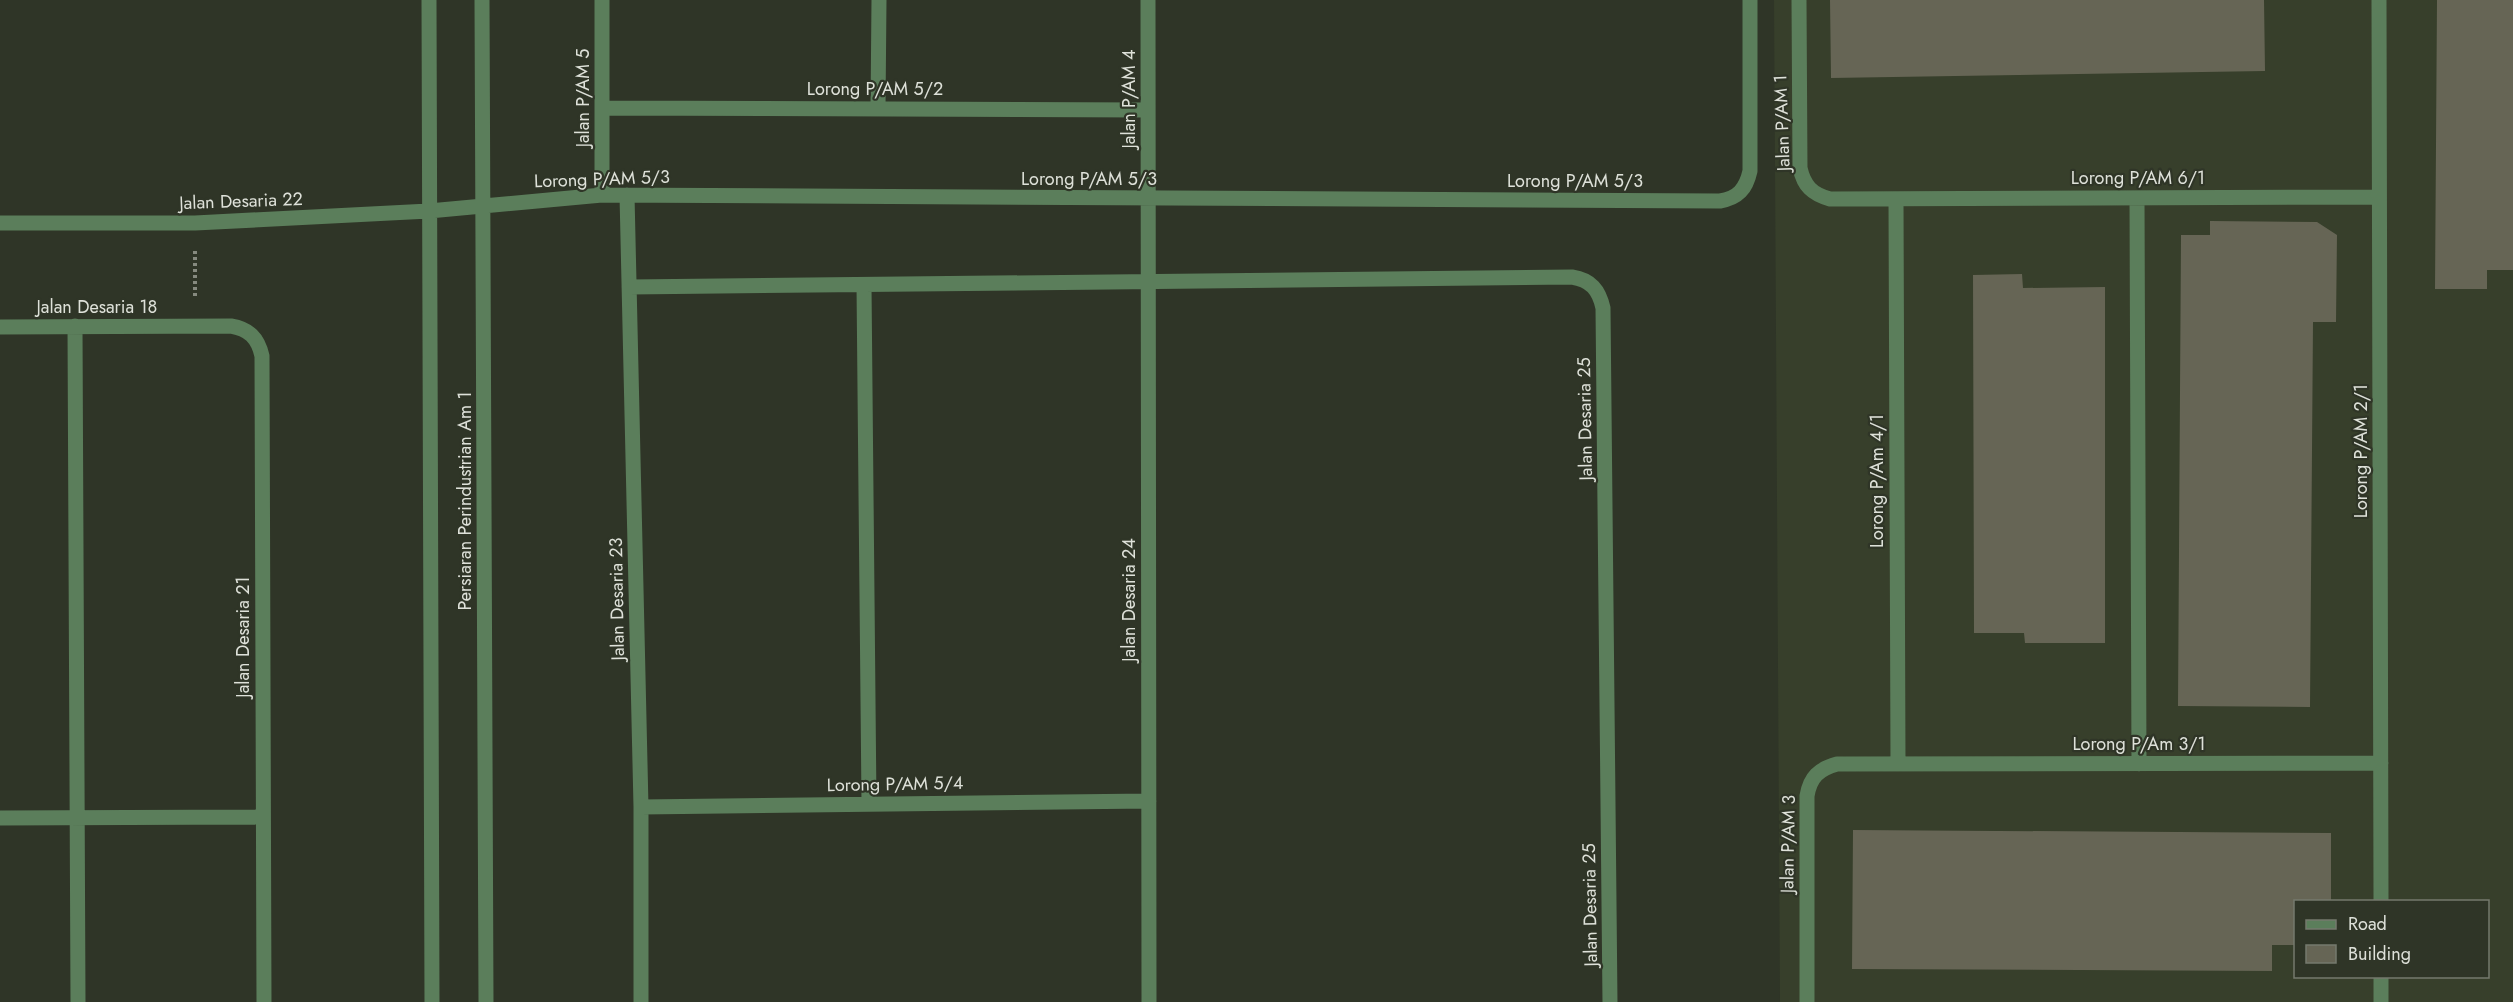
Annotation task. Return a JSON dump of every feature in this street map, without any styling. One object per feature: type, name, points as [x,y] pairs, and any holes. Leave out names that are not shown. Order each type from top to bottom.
[{"type":"street","name":"Persiaran Perindustrian Am 1","points":[[429,0],[432,1002]]},
{"type":"street","name":"Persiaran Perindustrian Am 1","points":[[482,0],[486,1002]]},
{"type":"street","name":"Jalan P/AM 5","points":[[602,0],[602,195]]},
{"type":"street","points":[[878,108],[879,0]]},
{"type":"street","name":"Jalan P/AM 4","points":[[1148,0],[1148,199]]},
{"type":"street","name":"Lorong P/AM 5/3","points":[[484,206],[602,195],[1695,201],[1731,199],[1748,183],[1750,171],[1750,0]]},
{"type":"street","name":"Jalan P/AM 1","points":[[1799,0],[1800,168],[1802,179],[1809,190],[1830,199],[1896,199]]},
{"type":"street","name":"Lorong P/AM 2/1","points":[[2379,0],[2381,900]]},
{"type":"street","name":"Lorong P/AM 5/2","points":[[602,108],[1148,110]]},
{"type":"street","name":"Jalan Desaria 23","points":[[627,195],[641,807],[641,1002]]},
{"type":"street","name":"Lorong P/AM 6/1","points":[[1896,199],[2379,197]]},
{"type":"street","points":[[2137,198],[2139,764]]},
{"type":"street","name":"Jalan Desaria 24","points":[[1148,199],[1149,1002]]},
{"type":"street","name":"Lorong P/Am 4/1","points":[[1896,199],[1898,764]]},
{"type":"street","name":"Jalan Desaria 22","points":[[0,223],[195,223],[484,206]]},
{"type":"street","name":"Jalan Desaria 25","points":[[629,287],[1572,277],[1584,279],[1594,286],[1601,296],[1603,308],[1610,1002]]},
{"type":"street","points":[[864,285],[869,804]]},
{"type":"street","points":[[75,326],[78,1002]]},
{"type":"street","name":"Jalan Desaria 18","points":[[0,327],[195,326]]},
{"type":"street","name":"Jalan Desaria 21","points":[[195,326],[243,328],[252,334],[259,344],[261,356],[264,1002]]},
{"type":"street","name":"Lorong P/Am 3/1","points":[[1898,764],[2381,763]]},
{"type":"street","name":"Jalan P/AM 3","points":[[1807,1002],[1807,796],[1809,783],[1815,774],[1826,767],[1837,764],[1898,764]]},
{"type":"street","name":"Lorong P/AM 5/4","points":[[641,807],[1149,801]]},
{"type":"street","points":[[0,819],[263,818]]},
{"type":"street","points":[[2381,978],[2381,1002]]},
{"type":"path","points":[[195,223],[195,326]]},
{"type":"shaded area","points":[[1774,0],[2513,0],[2513,1002],[1780,1002]]},
{"type":"building","points":[[1830,0],[2264,0],[2265,71],[1831,78]]},
{"type":"building","points":[[2437,0],[2513,0],[2513,270],[2487,270],[2487,289],[2435,289]]},
{"type":"building","points":[[2210,221],[2317,222],[2337,235],[2336,322],[2313,322],[2310,707],[2178,706],[2181,235],[2210,235]]},
{"type":"building","points":[[2022,274],[2023,288],[2105,287],[2105,643],[2025,643],[2024,633],[1974,633],[1973,275]]},
{"type":"building","points":[[1853,830],[2331,833],[2331,900],[2294,900],[2294,945],[2272,945],[2272,971],[1852,969]]}]
